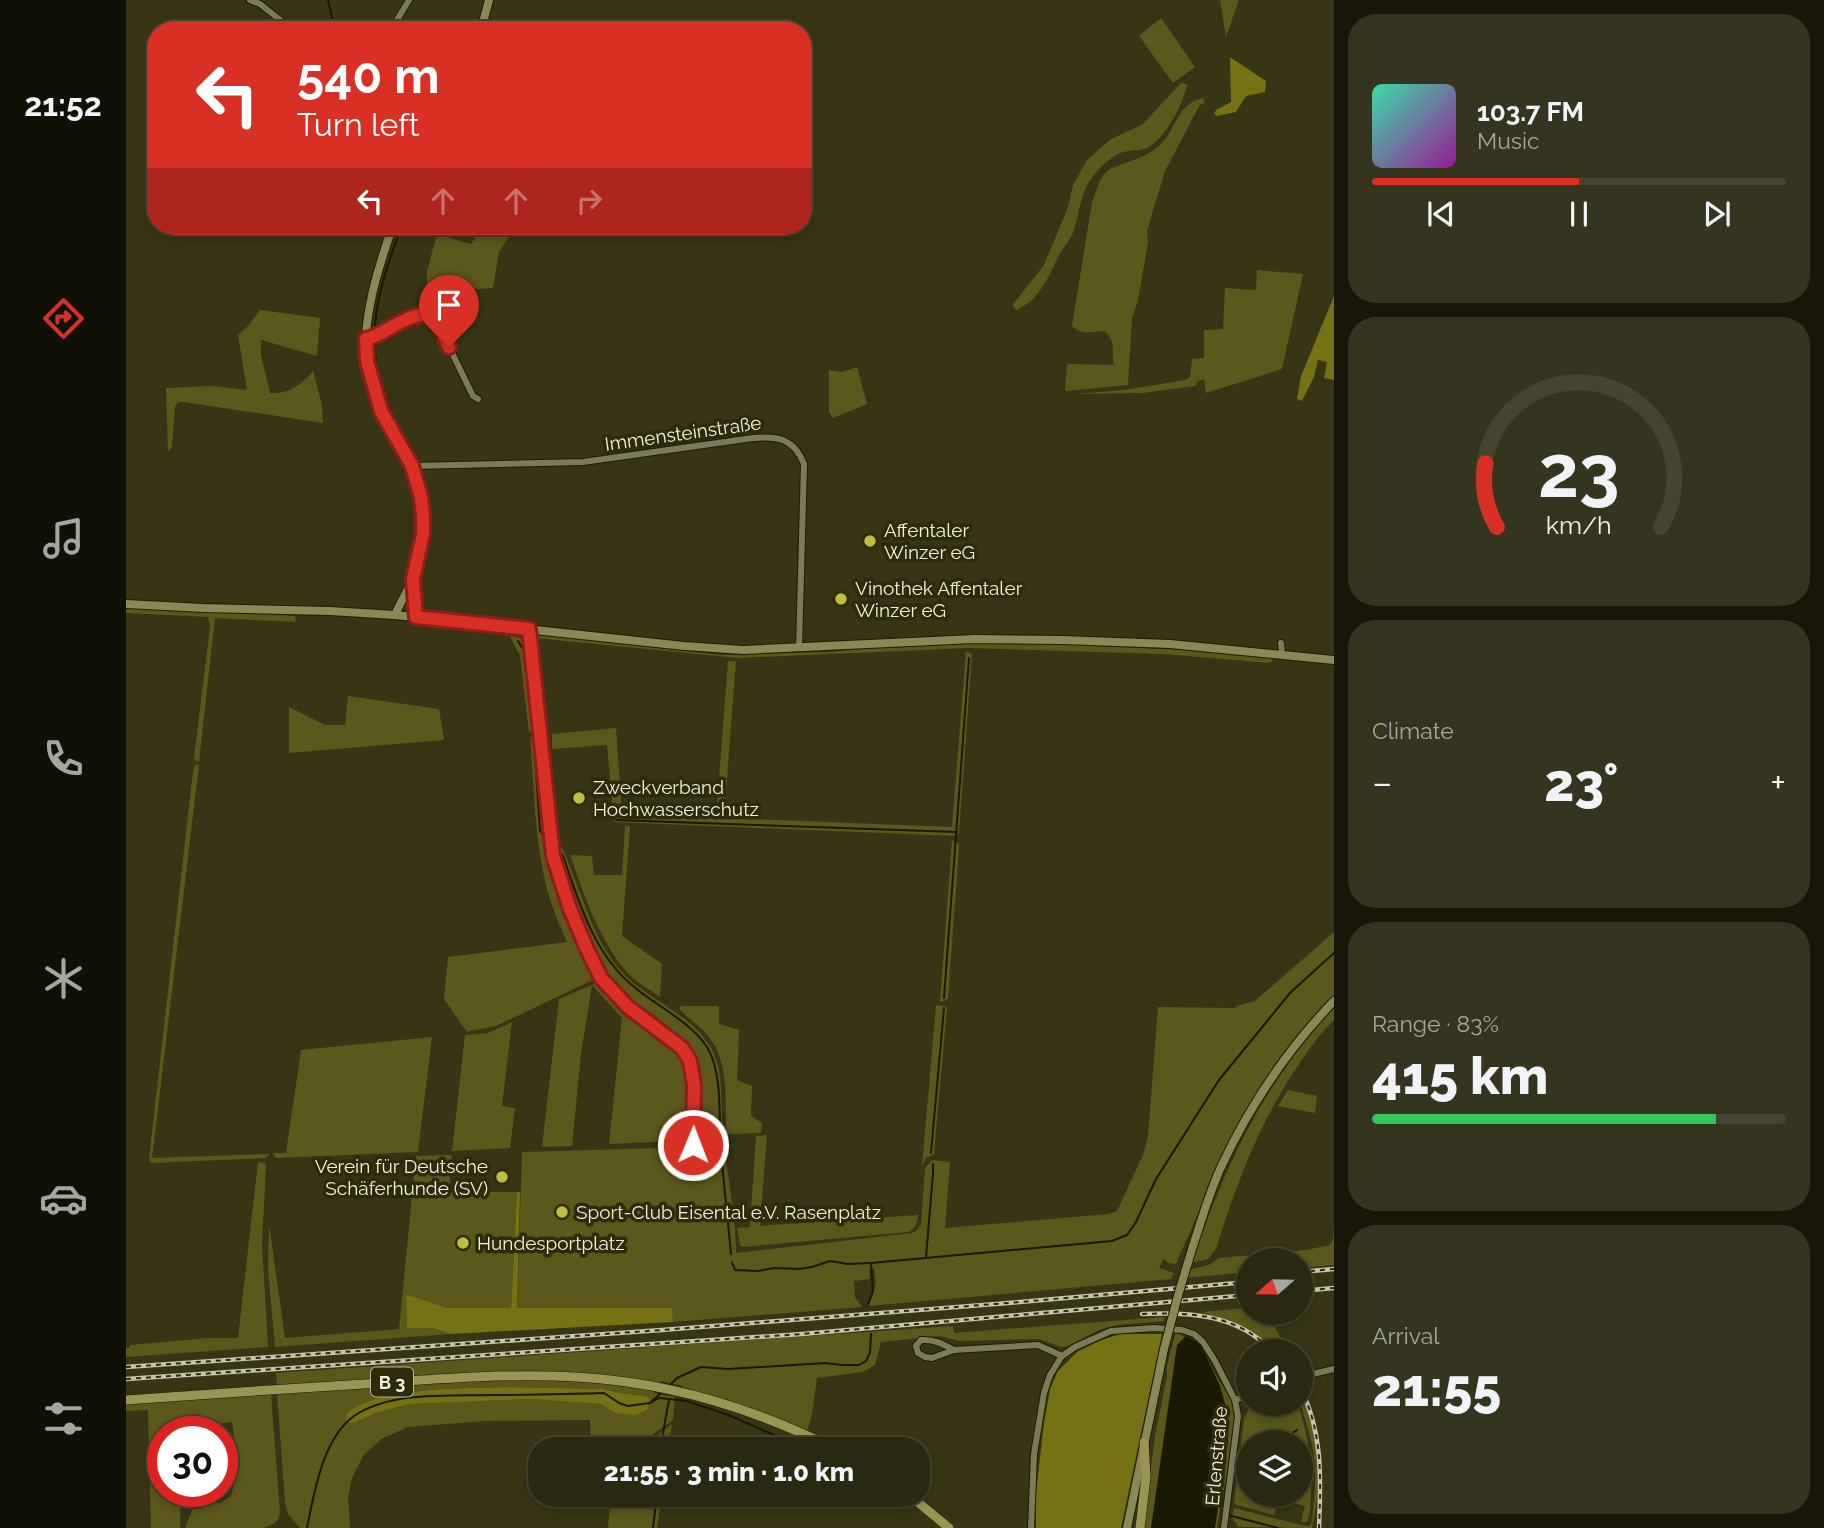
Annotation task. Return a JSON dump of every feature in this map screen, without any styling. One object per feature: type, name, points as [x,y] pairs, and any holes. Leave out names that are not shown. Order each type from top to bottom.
[{"type":"main road","points":[[484,21],[489,0]]},
{"type":"main road","points":[[390,235],[376,279],[367,361],[381,411],[412,466],[421,497],[423,516],[423,534],[413,579],[395,615]]},
{"type":"main road","points":[[413,579],[416,617]]},
{"type":"main road","points":[[126,604],[395,615],[731,649],[962,639],[1063,639],[1170,644],[1334,660]]},
{"type":"main road","points":[[1126,1528],[1178,1292],[1221,1167],[1276,1070],[1334,1001]]},
{"type":"main road","name":"B 3","points":[[126,1400],[502,1376],[591,1378],[657,1387],[716,1401],[761,1416],[808,1437]]},
{"type":"main road","points":[[1140,1528],[1146,1477],[1144,1442]]},
{"type":"main road","points":[[924,1507],[949,1528]]},
{"type":"street","points":[[250,0],[260,4],[282,21]]},
{"type":"street","points":[[396,21],[409,0]]},
{"type":"street","points":[[371,338],[414,316],[430,316],[437,322],[473,396],[478,399]]},
{"type":"street","name":"Immensteinstraße","points":[[412,466],[583,462],[753,438],[780,438],[790,444],[804,464],[799,648]]},
{"type":"street","points":[[529,629],[553,856],[557,870],[570,909],[601,978],[628,1007],[682,1048],[690,1061],[694,1085],[693,1145]]},
{"type":"street","points":[[1281,643],[1282,654]]},
{"type":"street","points":[[1031,1528],[1034,1454],[1044,1393],[1050,1375],[1062,1356],[1084,1342],[1111,1331],[1146,1328],[1182,1330],[1194,1334],[1203,1342],[1235,1400]]},
{"type":"street","points":[[954,1350],[929,1340],[921,1340],[916,1346],[918,1353],[932,1358],[954,1350],[1038,1345],[1062,1356]]},
{"type":"street","points":[[1313,1374],[1334,1369]]},
{"type":"street","name":"Erlenstraße","points":[[1225,1526],[1238,1416],[1235,1400]]},
{"type":"shaded area","points":[[1220,0],[1239,0],[1226,37]]},
{"type":"shaded area","points":[[1161,18],[1195,67],[1173,83],[1139,36]]},
{"type":"shaded area","points":[[1230,57],[1266,81],[1265,92],[1246,96],[1236,112],[1217,116],[1214,114],[1216,110],[1231,102]]},
{"type":"shaded area","points":[[1181,83],[1187,84],[1182,100],[1162,136],[1146,148],[1115,156],[1100,168],[1090,181],[1072,234],[1046,281],[1031,301],[1016,310],[1014,303],[1044,265],[1068,207],[1073,185],[1087,160],[1111,139],[1142,125]]},
{"type":"shaded area","points":[[1203,98],[1205,103],[1200,105],[1165,171],[1147,231],[1146,254],[1132,318],[1128,385],[1066,391],[1067,364],[1114,365],[1112,343],[1104,331],[1083,332],[1072,326],[1092,202],[1099,183],[1109,170],[1139,158],[1157,147],[1167,137],[1185,108]]},
{"type":"shaded area","points":[[437,235],[471,244],[476,235],[510,235],[499,252],[493,288],[427,292],[427,271]]},
{"type":"shaded area","points":[[1257,270],[1303,274],[1282,369],[1206,393],[1204,379],[1195,386],[1143,393],[1074,394],[1124,390],[1190,377],[1192,359],[1204,358],[1204,330],[1223,329],[1225,288],[1256,290]]},
{"type":"shaded area","points":[[1334,296],[1334,380],[1324,378],[1327,362],[1318,360],[1314,377],[1302,401],[1297,399],[1301,376]]},
{"type":"shaded area","points":[[260,310],[320,318],[317,356],[261,340],[261,355],[270,393],[294,388],[313,371],[322,405],[323,423],[178,402],[175,407],[172,447],[168,452],[166,388],[213,386],[247,390],[238,335]]},
{"type":"shaded area","points":[[857,367],[867,404],[833,418],[829,412],[829,370],[842,372]]},
{"type":"shaded area","points":[[126,608],[295,616],[296,622],[215,618],[199,762],[194,758],[210,627],[208,617],[126,613]]},
{"type":"shaded area","points":[[509,634],[522,639],[528,652],[537,727],[535,731],[529,732],[520,656]]},
{"type":"shaded area","points":[[536,634],[721,655],[828,652],[935,643],[1037,643],[1183,650],[1272,657],[1273,660],[1270,663],[1163,654],[967,648],[738,658],[536,638]]},
{"type":"shaded area","points":[[966,651],[972,654],[959,833],[956,836],[614,822],[607,745],[552,749],[552,734],[616,728],[622,815],[716,818],[728,661],[736,661],[724,818],[952,827]]},
{"type":"shaded area","points":[[348,696],[439,709],[444,740],[289,753],[289,707],[325,725],[345,725]]},
{"type":"shaded area","points":[[530,737],[536,737],[538,740],[553,867],[596,973],[593,980],[496,1026],[467,1032],[444,999],[448,957],[567,942],[543,871],[536,821]]},
{"type":"shaded area","points":[[195,765],[199,765],[152,1158],[270,1154],[266,1158],[151,1163],[149,1159]]},
{"type":"shaded area","points":[[625,826],[630,826],[622,936],[662,964],[660,997],[630,975],[607,945],[570,855],[592,856],[594,875],[622,875]]},
{"type":"shaded area","points":[[952,840],[958,843],[959,847],[948,998],[940,1002]]},
{"type":"shaded area","points":[[562,848],[594,928],[611,959],[632,982],[692,1025],[711,1048],[720,1078],[736,1253],[912,1233],[921,1224],[925,1168],[932,1160],[950,1162],[945,1228],[1109,1214],[1117,1211],[1143,1155],[1148,1137],[1158,1007],[1234,1008],[1255,1001],[1334,932],[1334,995],[1287,1048],[1250,1105],[1219,1166],[1176,1264],[1168,1263],[1164,1259],[1159,1268],[1174,1273],[1171,1279],[869,1306],[876,1283],[874,1269],[869,1270],[870,1279],[854,1281],[855,1297],[862,1307],[673,1322],[671,1308],[517,1308],[522,1152],[696,1147],[696,1089],[690,1061],[675,1039],[626,1002],[601,973],[576,922],[564,885],[554,849]]},
{"type":"shaded area","points":[[599,982],[603,983],[629,1012],[671,1042],[684,1057],[691,1078],[692,1103],[689,1131],[682,1139],[609,1144],[622,1018],[592,985],[581,1054],[572,1146],[542,1147],[559,999]]},
{"type":"shaded area","points":[[936,1005],[947,1008],[934,1154],[926,1158],[922,1166]]},
{"type":"shaded area","points":[[719,1006],[719,1024],[739,1030],[737,1080],[752,1086],[751,1116],[762,1123],[761,1133],[728,1134],[726,1131],[722,1063],[713,1043],[681,1011],[679,1007]]},
{"type":"shaded area","points":[[1334,1008],[1334,1020],[1314,1042],[1283,1088],[1260,1132],[1240,1178],[1216,1249],[1208,1259],[1191,1263],[1218,1192],[1266,1097],[1308,1038]]},
{"type":"shaded area","points":[[512,1022],[502,1106],[515,1108],[510,1148],[452,1151],[465,1035],[488,1033]]},
{"type":"shaded area","points":[[432,1037],[418,1152],[276,1158],[273,1153],[286,1153],[301,1050]]},
{"type":"shaded area","points":[[1288,1090],[1317,1096],[1315,1113],[1278,1106]]},
{"type":"shaded area","points":[[767,1135],[760,1226],[918,1215],[917,1223],[908,1232],[743,1247],[740,1245],[737,1228],[750,1227],[756,1136]]},
{"type":"shaded area","name":"Hundesportplatz","points":[[452,1155],[449,1192],[517,1192],[511,1308],[447,1308],[406,1294],[407,1327],[432,1328],[451,1334],[275,1347],[268,1269],[269,1224],[285,1338],[399,1329],[416,1156]]},
{"type":"shaded area","points":[[258,1162],[265,1163],[266,1167],[262,1244],[268,1347],[126,1357],[126,1348],[130,1345],[238,1338]]},
{"type":"shaded area","points":[[517,1192],[520,1192],[517,1308],[672,1308],[673,1322],[451,1334],[432,1328],[407,1328],[406,1294],[447,1308],[511,1308]]},
{"type":"shaded area","points":[[1334,1228],[1334,1265],[1313,1267],[1313,1249],[1330,1245]]},
{"type":"shaded area","points":[[1236,1256],[1236,1273],[1186,1278],[1189,1270],[1209,1265],[1219,1258]]},
{"type":"shaded area","points":[[1236,1309],[1236,1324],[1222,1318],[1201,1312]]},
{"type":"shaded area","points":[[1164,1317],[1164,1321],[1117,1325],[1099,1330],[1061,1347],[1039,1339],[959,1341],[939,1336],[881,1342],[875,1365],[863,1372],[817,1378],[807,1431],[762,1412],[661,1381],[623,1377],[401,1377],[277,1385],[276,1373],[953,1326],[954,1333]]},
{"type":"shaded area","points":[[1239,1325],[1274,1325],[1281,1339],[1261,1339]]},
{"type":"shaded area","points":[[1176,1332],[1198,1345],[1232,1402],[1234,1413],[1231,1445],[1217,1528],[1143,1528],[1155,1436],[1167,1365]]},
{"type":"shaded area","points":[[1120,1334],[1162,1334],[1121,1528],[1036,1528],[1036,1493],[1050,1389],[1058,1371],[1077,1352]]},
{"type":"shaded area","points":[[1186,1336],[1200,1344],[1220,1386],[1227,1411],[1228,1441],[1215,1528],[1151,1528],[1177,1345]]},
{"type":"shaded area","points":[[544,1380],[607,1384],[675,1397],[673,1420],[649,1437],[591,1437],[590,1420],[485,1421],[408,1427],[381,1439],[363,1456],[352,1478],[348,1497],[350,1528],[300,1528],[288,1514],[285,1503],[277,1393],[465,1381]],"holes":[[[447,1389],[603,1389],[645,1396],[615,1413],[601,1404],[530,1399],[409,1404],[376,1413],[351,1424],[347,1413],[361,1404],[379,1398],[400,1393]]]},
{"type":"shaded area","points":[[508,1387],[603,1389],[649,1399],[647,1410],[635,1415],[615,1413],[601,1404],[530,1399],[409,1404],[376,1413],[351,1424],[346,1420],[347,1413],[361,1404],[400,1393]]},
{"type":"shaded area","points":[[271,1394],[280,1513],[277,1521],[264,1528],[185,1528],[193,1507],[238,1507],[238,1416],[148,1416],[148,1410],[126,1411],[126,1403]]},
{"type":"shaded area","points":[[1245,1416],[1301,1416],[1305,1430],[1243,1430]]},
{"type":"shaded area","points":[[1305,1416],[1309,1416],[1311,1424],[1312,1430],[1308,1430]]},
{"type":"shaded area","points":[[672,1424],[670,1437],[655,1437]]},
{"type":"shaded area","points":[[1313,1432],[1318,1476],[1312,1528],[1238,1527],[1232,1517],[1234,1508],[1309,1526],[1312,1522],[1315,1486]]},
{"type":"shaded area","points":[[150,1507],[181,1507],[180,1528],[151,1528]]},
{"type":"shaded area","points":[[610,1507],[660,1507],[657,1528],[608,1528]]},
{"type":"shaded area","points":[[1245,1507],[1276,1507],[1274,1515]]},
{"type":"shaded area","points":[[1305,1507],[1310,1507],[1307,1522],[1301,1522]]},
{"type":"waterway","points":[[328,0],[333,21]]},
{"type":"waterway","points":[[384,400],[375,354],[376,311],[386,270],[399,235]]},
{"type":"waterway","points":[[518,641],[526,657],[533,728]]},
{"type":"waterway","points":[[944,998],[969,658]]},
{"type":"waterway","points":[[534,740],[540,831],[546,836]]},
{"type":"waterway","points":[[616,820],[957,832]]},
{"type":"waterway","points":[[558,850],[563,856],[589,926],[608,959],[633,986],[692,1030],[707,1047],[712,1058],[718,1084],[721,1152],[731,1254]]},
{"type":"waterway","points":[[868,1304],[873,1291],[871,1263],[1112,1241],[1127,1235],[1156,1179],[1219,1080],[1290,993],[1334,953]]},
{"type":"waterway","points":[[931,1153],[944,1008]]},
{"type":"waterway","points":[[926,1257],[933,1164]]},
{"type":"waterway","points":[[732,1262],[735,1270],[758,1271],[774,1268],[799,1269],[830,1261],[848,1264],[871,1263]]},
{"type":"waterway","points":[[670,1385],[677,1378],[701,1367],[728,1369],[825,1363],[859,1365],[866,1361],[870,1353],[871,1334]]},
{"type":"waterway","points":[[307,1528],[322,1467],[335,1438],[354,1416],[385,1402],[439,1395],[604,1393],[628,1406],[650,1403],[659,1398],[687,1401],[731,1416],[778,1437]]},
{"type":"waterway","points":[[652,1401],[661,1393]]},
{"type":"waterway","points":[[662,1437],[669,1400]]},
{"type":"waterway","points":[[653,1528],[655,1507]]},
{"type":"waterway","points":[[1228,1515],[1278,1528]]},
{"type":"railway","points":[[1313,1271],[1334,1269]]},
{"type":"railway","points":[[126,1367],[662,1330],[1236,1283]]},
{"type":"railway","points":[[1313,1290],[1334,1288]]},
{"type":"railway","points":[[126,1379],[802,1334],[1236,1296]]},
{"type":"railway","points":[[1142,1314],[1212,1318],[1244,1329],[1258,1339]]},
{"type":"railway","points":[[1312,1416],[1319,1456],[1319,1528]]},
{"type":"place","name":"Affentaler Winzer eG","points":[[870,541]]},
{"type":"place","name":"Vinothek Affentaler Winzer eG","points":[[841,599]]},
{"type":"place","name":"Zweckverband Hochwasserschutz","points":[[579,798]]},
{"type":"place","name":"Verein für Deutsche Schäferhunde (SV)","points":[[502,1177]]},
{"type":"place","name":"Sport-Club Eisental e.V. Rasenplatz","points":[[562,1212]]},
{"type":"place","name":"Hundesportplatz","points":[[463,1243]]},
{"type":"route","points":[[449,347],[437,322],[422,314],[376,337],[366,339],[370,376],[381,411],[412,466],[421,497],[423,534],[413,579],[416,617],[529,629],[553,856],[557,870],[570,909],[601,978],[628,1007],[682,1048],[690,1061],[694,1085],[693,1145]]}]
